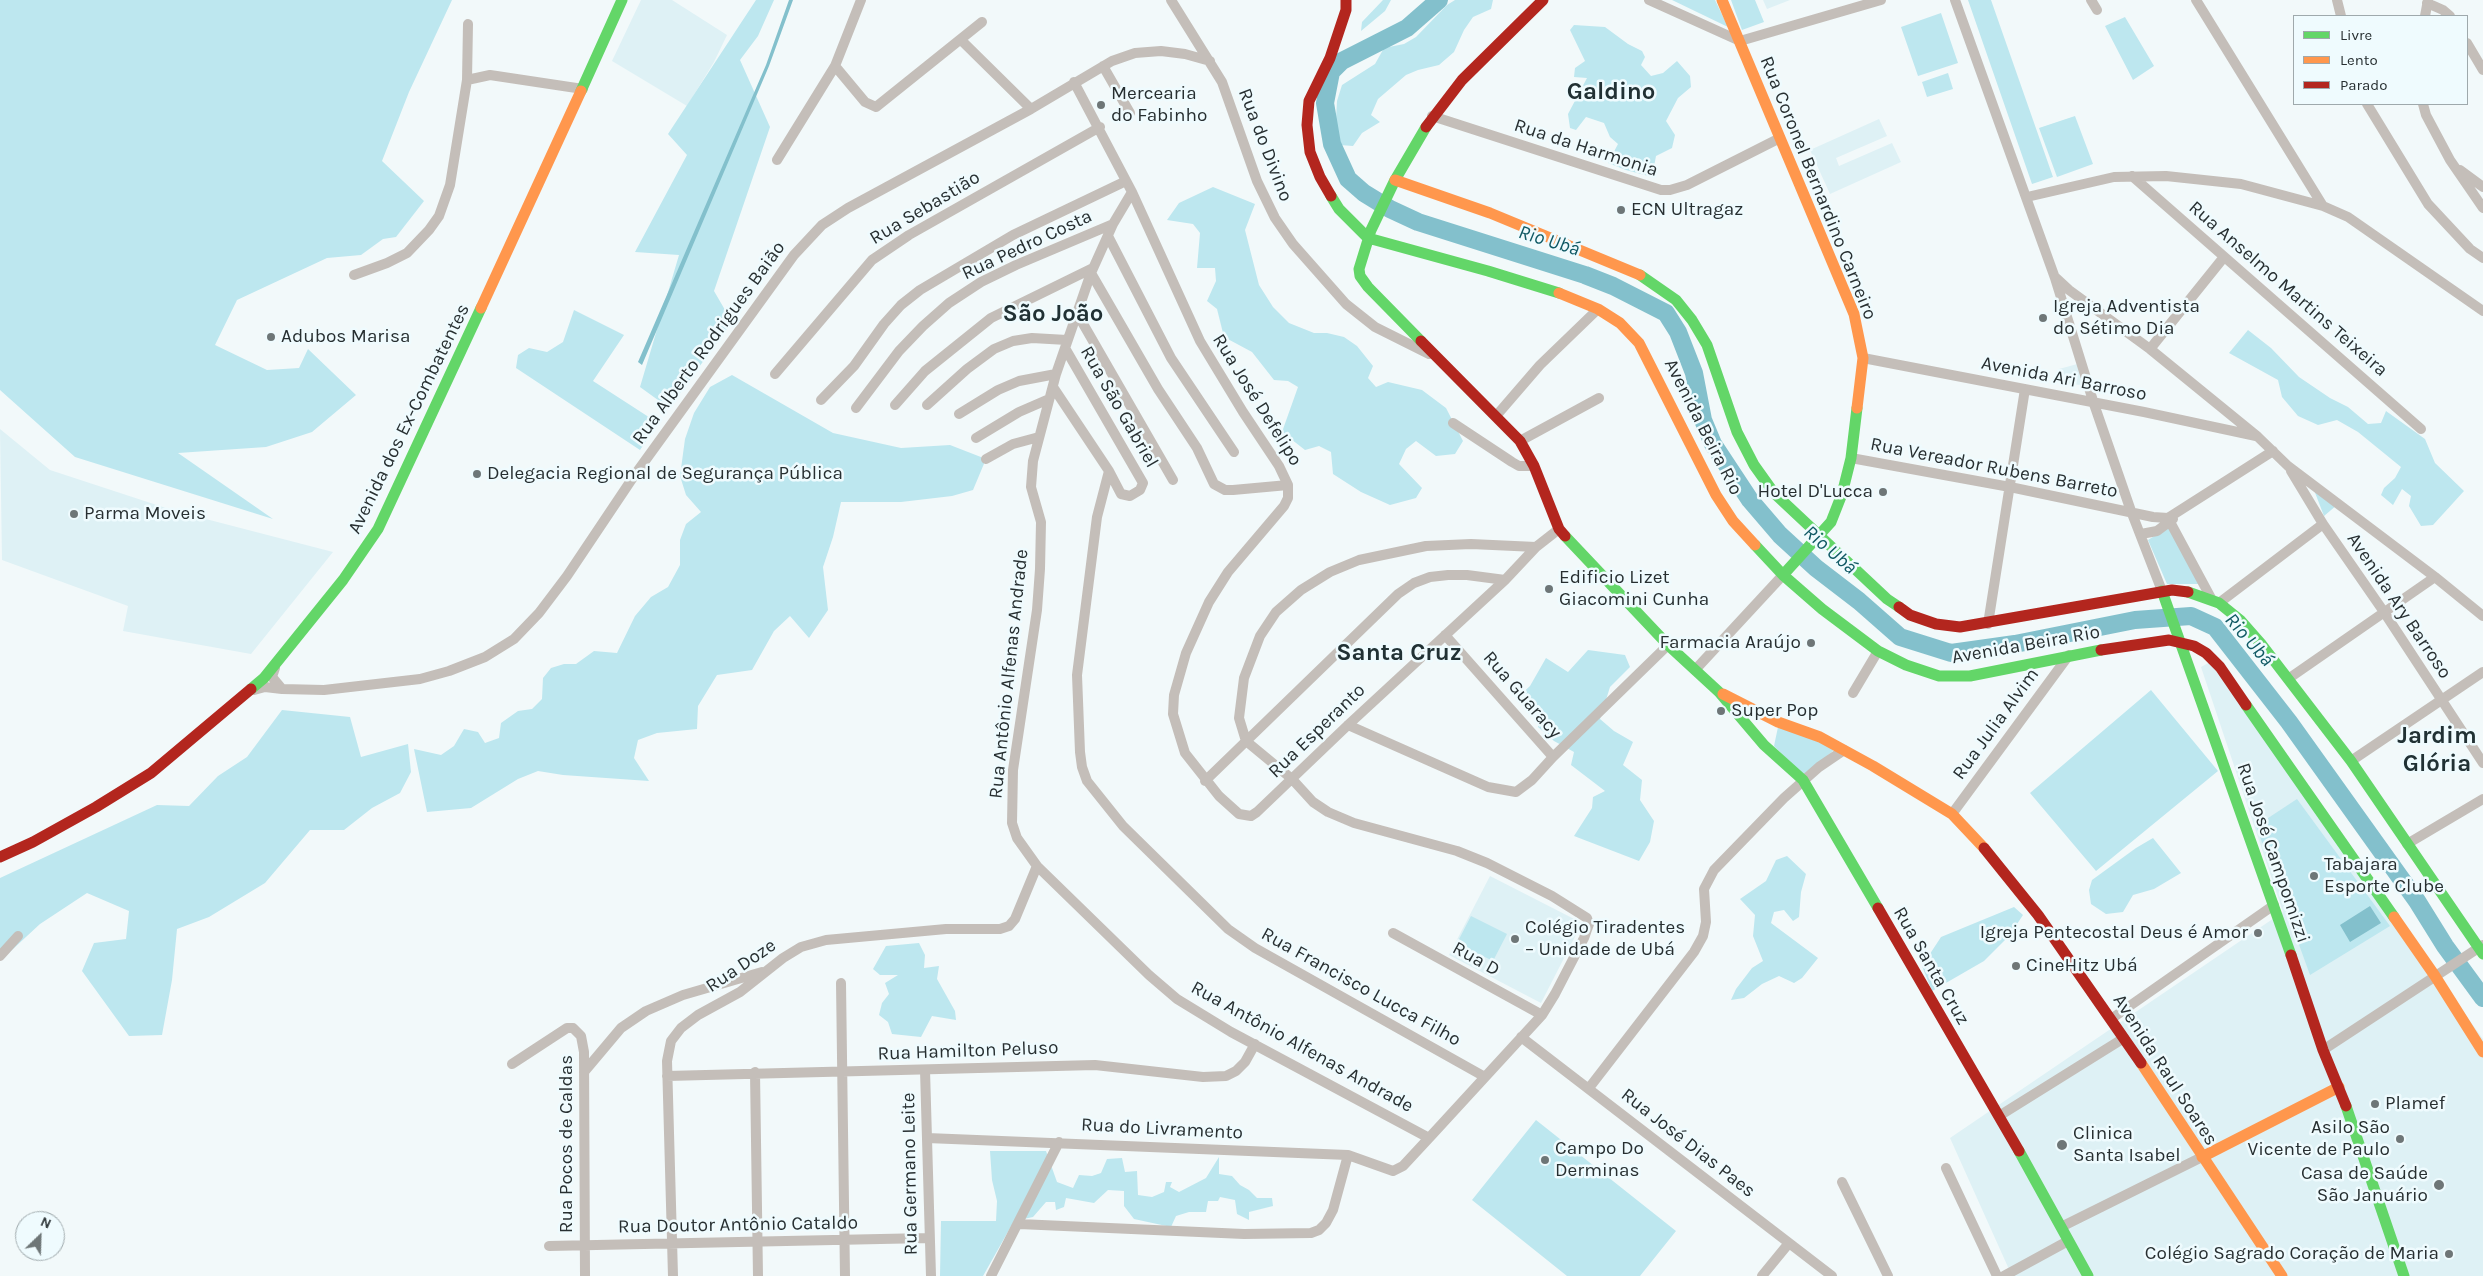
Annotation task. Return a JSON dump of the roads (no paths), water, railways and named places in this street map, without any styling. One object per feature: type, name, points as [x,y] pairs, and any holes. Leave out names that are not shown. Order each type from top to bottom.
[{"type":"main road","name":"Avenida dos Ex-Combatentes","points":[[0,857],[33,842],[96,807],[151,773],[208,727],[276,665],[344,580],[378,528],[396,494],[583,89],[622,0]]},
{"type":"main road","points":[[1346,0],[1346,10],[1330,58],[1309,102],[1307,125],[1310,152],[1320,178],[1348,221],[1370,234]]},
{"type":"main road","points":[[1543,0],[1462,80],[1432,116],[1393,185],[1370,234],[1359,269],[1360,276],[1520,441],[1534,466],[1559,529],[1668,645],[1719,692]]},
{"type":"main road","name":"Rua Coronel Bernardino Carneiro","points":[[1722,0],[1849,299],[1854,314],[1862,358],[1851,458],[1834,515],[1816,541],[1787,572]]},
{"type":"main road","name":"Avenida Beira Rio","points":[[1393,185],[1490,213],[1616,263],[1645,277],[1676,300],[1692,320],[1707,345],[1737,432],[1754,465],[1774,494],[1816,541],[1887,599],[1910,615],[1936,624],[1960,627],[1988,624],[2162,591],[2178,590],[2215,600],[2240,620],[2351,761],[2407,844],[2482,949]]},
{"type":"main road","name":"Avenida Beira Rio","points":[[1370,234],[1570,297],[1598,309],[1620,323],[1639,343],[1716,495],[1733,521],[1787,572],[1822,609],[1878,651],[1906,665],[1939,676],[1970,676],[2176,635],[2194,646],[2220,667],[2439,974],[2483,1052]]},
{"type":"main road","name":"Rua José Campomizzi","points":[[2162,591],[2176,635],[2274,905],[2323,1050],[2340,1087],[2404,1276]]},
{"type":"main road","name":"Avenida Raul Soares","points":[[1719,692],[1778,722],[1820,738],[1844,750],[1952,814],[1972,833],[2004,870],[2111,1019],[2282,1276]]},
{"type":"main road","name":"Rua Santa Cruz","points":[[1719,692],[1764,745],[1803,780],[1999,1116],[2088,1276]]},
{"type":"main road","points":[[1764,745],[1768,732],[1778,722]]},
{"type":"main road","points":[[2202,1158],[2340,1087]]},
{"type":"street","points":[[777,160],[835,66],[861,0]]},
{"type":"street","name":"Rua do Divino","points":[[1171,0],[1222,82],[1234,110],[1257,181],[1275,218],[1293,244],[1346,304],[1375,327],[1438,358]]},
{"type":"street","points":[[1650,0],[1740,41],[1881,0]]},
{"type":"street","points":[[1955,0],[2027,197],[2055,278],[2094,404],[2131,511],[2162,591]]},
{"type":"street","points":[[2091,0],[2097,10]]},
{"type":"street","points":[[2196,0],[2323,206]]},
{"type":"street","points":[[2337,0],[2341,15]]},
{"type":"street","points":[[2425,15],[2428,2],[2449,15]]},
{"type":"street","points":[[835,66],[865,102],[876,107],[886,101],[982,22]]},
{"type":"street","points":[[354,275],[387,263],[407,253],[429,230],[439,216],[450,185],[467,80],[468,24]]},
{"type":"street","points":[[961,40],[1030,109]]},
{"type":"street","points":[[2468,45],[2483,70]]},
{"type":"street","name":"Rua Alberto Rodrigues Baião","points":[[248,692],[265,688],[324,690],[420,679],[449,671],[485,657],[514,639],[539,613],[567,576],[634,476],[806,241],[822,225],[848,208],[1030,109],[1103,66],[1135,53],[1161,51],[1185,54],[1210,61]]},
{"type":"street","points":[[1103,66],[1130,113]]},
{"type":"street","points":[[467,80],[490,75],[583,89]]},
{"type":"street","name":"Rua José Defelipo","points":[[1074,82],[1100,128],[1132,192],[1200,341],[1223,382],[1280,466],[1288,485],[1288,498],[1284,506],[1228,572],[1209,602],[1192,638],[1178,675],[1173,714],[1185,753],[1205,781],[1239,814],[1251,816]]},
{"type":"street","points":[[2368,105],[2428,204],[2470,249],[2483,258]]},
{"type":"street","points":[[2423,105],[2426,116],[2453,165],[2483,208]]},
{"type":"street","name":"Rua da Harmonia","points":[[1432,116],[1661,190],[1670,190],[1687,185],[1780,138]]},
{"type":"street","name":"Rua Sebastião","points":[[775,374],[872,260],[909,236],[1100,128]]},
{"type":"street","points":[[2453,165],[2483,187]]},
{"type":"street","name":"Rua Anselmo Martins Teixeira","points":[[2132,176],[2421,429]]},
{"type":"street","points":[[2027,197],[2114,177],[2166,176],[2241,184],[2323,206],[2348,217],[2483,311]]},
{"type":"street","points":[[821,400],[854,366],[889,317],[900,305],[920,290],[1014,235],[1126,181]]},
{"type":"street","name":"Rua Antônio Alfenas Andrade","points":[[1132,192],[1113,224],[1092,270],[1052,386],[1031,475],[1031,487],[1041,522],[1040,568],[1037,610],[1014,761],[1012,824],[1018,838],[1037,866],[1149,975],[1177,999],[1203,1016],[1430,1138]]},
{"type":"street","name":"Rua Pedro Costa","points":[[856,408],[899,352],[949,303],[981,282],[1016,265],[1113,224]]},
{"type":"street","points":[[1108,236],[1171,358],[1234,452]]},
{"type":"street","points":[[2150,349],[2224,257]]},
{"type":"street","points":[[895,405],[925,371],[991,318],[1092,270],[1158,389],[1197,448],[1214,484],[1224,490],[1288,485]]},
{"type":"street","points":[[2055,278],[2150,349],[2258,437],[2288,466],[2435,577],[2483,616]]},
{"type":"street","points":[[1496,416],[1540,365],[1598,309]]},
{"type":"street","points":[[1078,315],[1174,480]]},
{"type":"street","points":[[927,405],[967,369],[994,349],[1013,341],[1032,338],[1066,344]]},
{"type":"street","name":"Rua São Gabriel","points":[[1066,344],[1143,483],[1140,490],[1130,496],[1124,496],[1109,471]]},
{"type":"street","name":"Avenida Ari Barroso","points":[[1862,358],[2258,437]]},
{"type":"street","points":[[959,414],[998,390],[1019,381],[1056,374]]},
{"type":"street","points":[[1052,386],[1109,471]]},
{"type":"street","points":[[1988,624],[2025,389]]},
{"type":"street","points":[[1520,441],[1599,398]]},
{"type":"street","points":[[976,438],[1019,412],[1049,399]]},
{"type":"street","points":[[1454,423],[1519,466],[1534,466]]},
{"type":"street","points":[[986,459],[1013,444],[1039,437]]},
{"type":"street","points":[[2141,534],[2157,531],[2172,518],[2273,451]]},
{"type":"street","name":"Rua Vereador Rubens Barreto","points":[[1851,458],[2010,487],[2153,517],[2172,518]]},
{"type":"street","name":"Avenida Ary Barroso","points":[[2288,466],[2323,524],[2384,612],[2483,764]]},
{"type":"street","name":"Rua Francisco Lucca Filho","points":[[1109,471],[1097,517],[1077,675],[1080,752],[1082,767],[1087,781],[1123,826],[1228,929],[1254,948],[1485,1077]]},
{"type":"street","points":[[2172,518],[2215,600],[2323,524]]},
{"type":"street","name":"Rua Esperanto","points":[[1251,816],[1263,808],[1348,725],[1505,580],[1536,547],[1559,529]]},
{"type":"street","points":[[1430,1138],[1542,1015],[1584,938],[1589,924],[1587,918],[1552,896],[1480,860],[1457,851],[1384,833],[1328,812],[1313,802],[1292,780],[1246,741],[1239,718],[1244,678],[1260,636],[1276,612],[1301,590],[1330,572],[1359,560],[1389,552],[1426,546],[1471,544],[1536,547]]},
{"type":"street","points":[[1695,670],[1787,572]]},
{"type":"street","points":[[1205,781],[1398,594],[1414,582],[1430,577],[1448,575],[1467,575],[1505,580]]},
{"type":"street","points":[[2288,679],[2435,577]]},
{"type":"street","name":"Rua Guaracy","points":[[1445,635],[1553,757]]},
{"type":"street","points":[[1348,725],[1464,777],[1505,792],[1516,792],[1524,787],[1668,645]]},
{"type":"street","points":[[1853,693],[1878,651]]},
{"type":"street","name":"Rua Julia Alvim","points":[[1952,814],[2069,655]]},
{"type":"street","points":[[276,665],[272,677],[282,689]]},
{"type":"street","points":[[2351,761],[2483,672]]},
{"type":"street","points":[[1589,1088],[1694,952],[1703,936],[1706,922],[1704,889],[1714,870],[1760,820],[1803,780],[1844,750]]},
{"type":"street","points":[[2407,844],[2483,799]]},
{"type":"street","name":"Rua Doze","points":[[673,1276],[666,1061],[671,1041],[681,1028],[698,1015],[740,992],[801,947],[826,940],[946,929],[1000,929],[1009,926],[1016,919],[1037,866]]},
{"type":"street","points":[[2111,1019],[2274,905]]},
{"type":"street","name":"Rua D","points":[[1393,933],[1542,1015]]},
{"type":"street","points":[[0,956],[18,936]]},
{"type":"street","points":[[2323,1050],[2465,956],[2482,949]]},
{"type":"street","points":[[584,1072],[621,1028],[646,1011],[683,995],[765,972]]},
{"type":"street","points":[[841,983],[845,1276]]},
{"type":"street","name":"Rua Pocos de Caldas","points":[[512,1064],[560,1032],[573,1028],[578,1031],[583,1042],[584,1276]]},
{"type":"street","name":"Rua José Dias Paes","points":[[1522,1037],[1832,1276]]},
{"type":"street","points":[[1999,1116],[2124,1038]]},
{"type":"street","name":"Rua Hamilton Peluso","points":[[667,1076],[755,1072],[841,1072],[1095,1065],[1202,1077],[1226,1076],[1236,1071],[1255,1044]]},
{"type":"street","name":"Rua Germano Leite","points":[[925,1070],[928,1238],[931,1276]]},
{"type":"street","points":[[755,1072],[758,1276]]},
{"type":"street","name":"Rua do Livramento","points":[[927,1138],[1348,1155],[1393,1171],[1403,1166],[1430,1138]]},
{"type":"street","points":[[991,1276],[1059,1142]]},
{"type":"street","points":[[1019,1224],[1226,1234],[1312,1233],[1319,1230],[1326,1223],[1333,1210],[1348,1155]]},
{"type":"street","points":[[2061,1227],[2202,1158]]},
{"type":"street","points":[[1946,1168],[1997,1276]]},
{"type":"street","points":[[1842,1182],[1888,1276]]},
{"type":"street","name":"Rua Doutor Antônio Cataldo","points":[[549,1246],[928,1238]]},
{"type":"street","points":[[2004,1276],[2068,1241]]},
{"type":"street","points":[[1762,1276],[1789,1242]]},
{"type":"waterway","name":"Rio Ubá","points":[[1439,0],[1407,28],[1342,61],[1331,72],[1325,103],[1332,144],[1348,179],[1364,193],[1390,209],[1418,222],[1585,275],[1613,286],[1666,313],[1678,332],[1694,373],[1703,420],[1713,444],[1750,500],[1780,535],[1816,568],[1859,601],[1900,637],[1951,653],[2015,644],[2135,620],[2191,616],[2215,627],[2289,722],[2417,901],[2445,946],[2483,998]]},
{"type":"place","name":"Mercearia do Fabinho","points":[[1101,105]]},
{"type":"place","name":"ECN Ultragaz","points":[[1621,210]]},
{"type":"place","name":"Igreja Adventista do Sétimo Dia","points":[[2043,318]]},
{"type":"place","name":"Adubos Marisa","points":[[271,337]]},
{"type":"place","name":"Delegacia Regional de Segurança Pública","points":[[477,474]]},
{"type":"place","name":"Hotel D'Lucca","points":[[1883,492]]},
{"type":"place","name":"Parma Moveis","points":[[74,514]]},
{"type":"place","name":"Edificio Lizet Giacomini Cunha","points":[[1549,589]]},
{"type":"place","name":"Farmacia Araújo","points":[[1811,643]]},
{"type":"place","name":"Super Pop","points":[[1721,711]]},
{"type":"place","name":"Tabajara Esporte Clube","points":[[2314,876]]},
{"type":"place","name":"Igreja Pentecostal Deus é Amor","points":[[2258,933]]},
{"type":"place","name":"Colégio Tiradentes – Unidade de Ubá","points":[[1515,939]]},
{"type":"place","name":"CineHitz Ubá","points":[[2016,966]]},
{"type":"place","name":"Plamef","points":[[2375,1104]]},
{"type":"place","name":"Asilo São Vicente de Paulo","points":[[2400,1139]]},
{"type":"place","name":"Clinica Santa Isabel","points":[[2062,1145]]},
{"type":"place","name":"Campo Do Derminas","points":[[1545,1160]]},
{"type":"place","name":"Casa de Saúde São Januário","points":[[2439,1185]]},
{"type":"place","name":"Colégio Sagrado Coração de Maria","points":[[2449,1254]]},
{"type":"district","name":"Galdino","points":[[1611,92]]},
{"type":"district","name":"São João","points":[[1053,314]]},
{"type":"district","name":"Santa Cruz","points":[[1399,653]]},
{"type":"district","name":"Jardim Glória","points":[[2437,750]]}]
